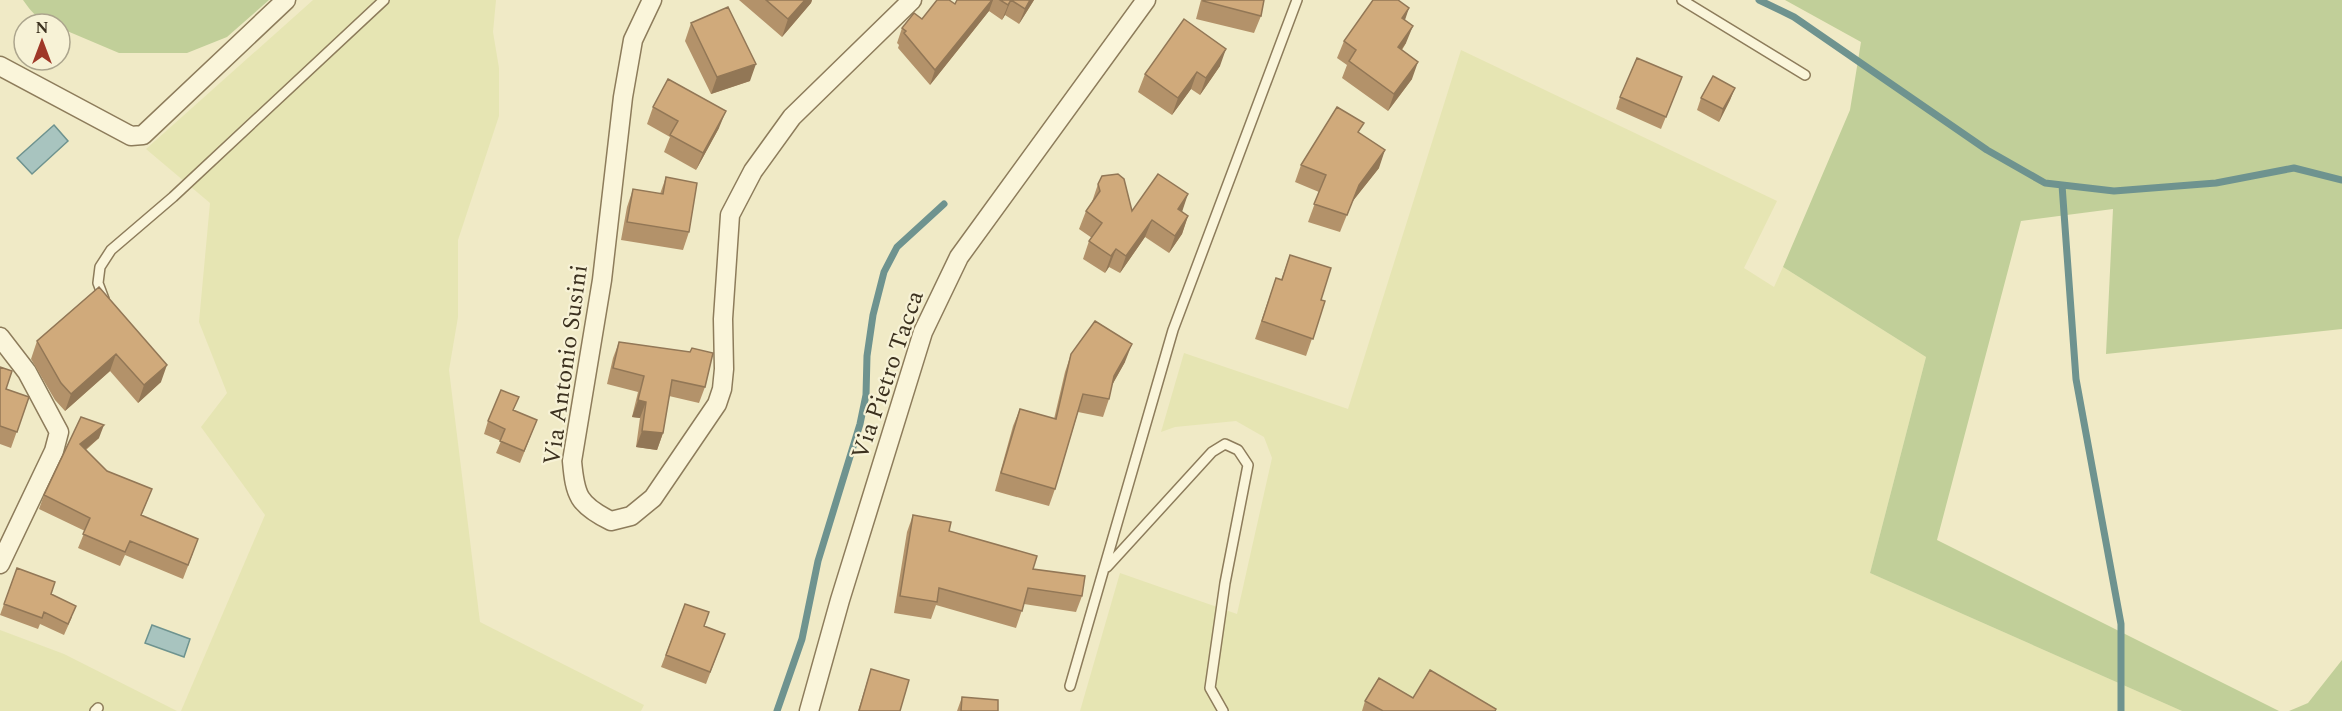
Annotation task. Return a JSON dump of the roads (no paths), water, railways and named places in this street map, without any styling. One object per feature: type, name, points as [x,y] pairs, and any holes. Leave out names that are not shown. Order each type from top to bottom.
[{"type":"street","points":[[0,66],[131,136],[142,135],[286,0]]},
{"type":"street","name":"Via Antonio Susini","points":[[652,0],[633,40],[622,97],[602,280],[572,461],[575,490],[591,511],[611,521],[631,516],[653,498],[717,405],[722,389],[724,369],[723,319],[730,215],[753,171],[792,117],[912,0]]},
{"type":"street","name":"Via Pietro Tacca","points":[[809,711],[840,600],[923,332],[954,268],[1146,0]]},
{"type":"street","points":[[0,337],[27,372],[59,432],[54,451],[0,564]]},
{"type":"lane","points":[[113,309],[105,301],[98,283],[100,267],[111,250],[173,197],[384,0]]},
{"type":"lane","points":[[1070,686],[1106,569],[1173,330],[1297,0]]},
{"type":"lane","points":[[1682,0],[1805,75]]},
{"type":"lane","points":[[1106,569],[1212,452],[1225,444],[1238,450],[1248,465],[1225,583],[1210,688],[1223,711]]},
{"type":"water","points":[[54,125],[68,141],[32,174],[17,158]]},
{"type":"water","points":[[152,625],[190,639],[184,657],[145,643]]},
{"type":"waterway","points":[[1759,0],[1794,17],[1987,150],[2045,183],[2114,191],[2216,183],[2294,168],[2342,180]]},
{"type":"waterway","points":[[2062,185],[2076,379],[2121,624],[2121,711]]},
{"type":"waterway","points":[[777,711],[802,639],[818,561],[860,424],[866,395],[867,356],[873,315],[884,272],[897,247],[944,204]]}]
